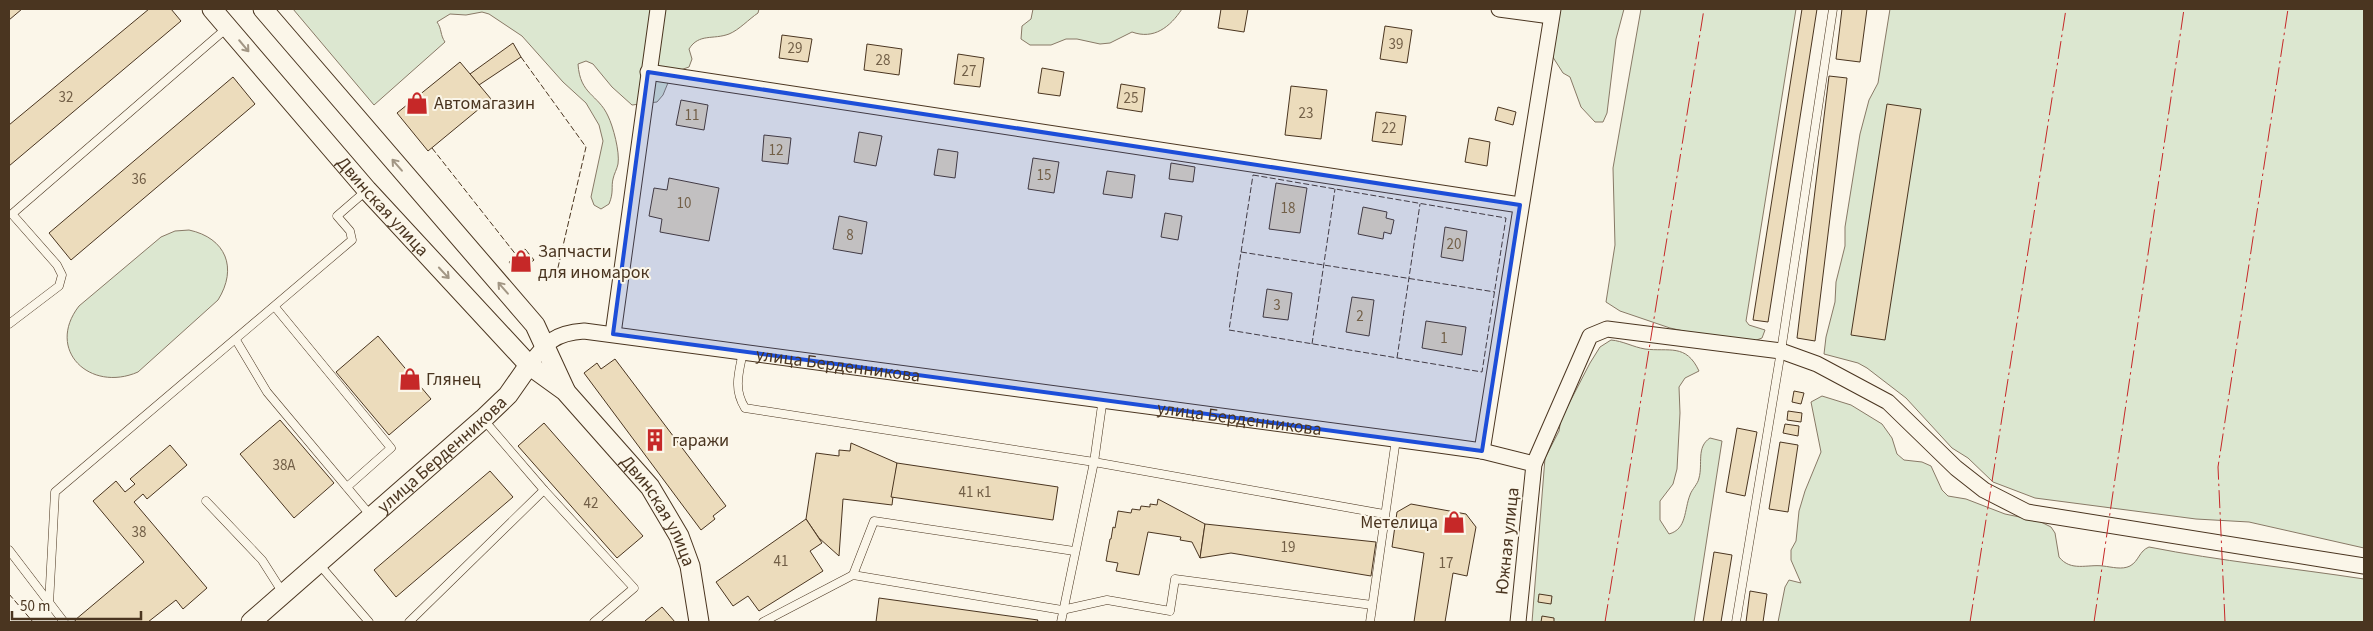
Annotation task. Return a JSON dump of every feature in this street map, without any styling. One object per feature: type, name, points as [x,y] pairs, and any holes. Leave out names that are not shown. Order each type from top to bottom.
[{"type":"street","name":"Двинская улица","points":[[212,9],[367,190],[529,365],[566,391],[644,480],[679,536],[690,566],[699,622]]},
{"type":"street","name":"Двинская улица","points":[[263,9],[535,325],[566,391]]},
{"type":"street","points":[[613,334],[658,9]]},
{"type":"street","points":[[1482,451],[1552,12],[1499,9]]},
{"type":"street","points":[[648,72],[1520,205]]},
{"type":"street","name":"Южная улица","points":[[1518,622],[1534,464],[1590,336],[1607,329],[1781,351],[1817,364],[1888,402],[1956,468],[1984,490],[2027,512],[2364,566]]},
{"type":"street","name":"улица Берденникова","points":[[251,622],[483,419],[508,395],[544,346],[565,332],[584,331],[613,334],[1103,398],[1482,451],[1534,464]]},
{"type":"lane","points":[[1736,622],[1781,351],[1833,9]]},
{"type":"lane","points":[[9,324],[59,286],[62,275],[12,214],[228,26]]},
{"type":"lane","points":[[49,604],[55,492],[352,240],[350,231],[337,216],[367,190]]},
{"type":"lane","points":[[275,307],[391,448],[347,487]]},
{"type":"lane","points":[[236,340],[267,392],[372,518]]},
{"type":"lane","points":[[743,352],[737,387],[745,408],[1094,462],[1384,514]]},
{"type":"lane","points":[[1061,622],[1074,551],[1094,462],[1103,398]]},
{"type":"lane","points":[[483,419],[544,490],[634,588],[594,622]]},
{"type":"lane","points":[[1370,622],[1396,439]]},
{"type":"lane","points":[[409,622],[544,490]]},
{"type":"lane","points":[[206,501],[262,560],[282,593]]},
{"type":"lane","points":[[853,575],[874,521],[1074,551]]},
{"type":"lane","points":[[9,550],[64,622]]},
{"type":"lane","points":[[318,563],[369,622]]},
{"type":"lane","points":[[763,622],[853,575],[1062,610],[1106,600],[1170,612],[1175,579],[1372,605]]},
{"type":"highlighted area","points":[[648,72],[1520,205],[1482,451],[613,334]]},
{"type":"green space","points":[[293,9],[759,9],[758,13],[733,32],[723,36],[702,39],[693,44],[689,49],[692,59],[689,67],[672,73],[663,95],[657,102],[632,105],[612,87],[593,64],[586,61],[578,64],[582,82],[608,116],[617,146],[618,164],[613,179],[611,200],[609,204],[601,209],[594,205],[591,197],[603,141],[599,125],[586,103],[563,82],[522,36],[489,14],[482,12],[466,15],[450,14],[437,22],[445,42],[374,105]]},
{"type":"green space","points":[[1033,9],[1182,9],[1167,26],[1154,33],[1140,34],[1132,32],[1110,43],[1100,44],[1077,39],[1066,39],[1051,45],[1030,45],[1021,39],[1022,26],[1031,19]]},
{"type":"green space","points":[[1535,9],[1624,9],[1616,39],[1607,113],[1603,122],[1595,122],[1581,107],[1570,77],[1563,73],[1549,51],[1543,25]]},
{"type":"green space","points":[[1641,9],[1796,9],[1746,321],[1749,325],[1765,330],[1762,338],[1754,341],[1697,334],[1670,328],[1620,311],[1606,302],[1615,245],[1613,168]]},
{"type":"green space","points":[[1890,9],[2364,9],[2364,548],[2249,522],[2196,519],[2035,498],[1993,482],[1968,458],[1952,448],[1906,398],[1867,368],[1858,363],[1824,354],[1826,337],[1835,302],[1836,282],[1845,246],[1845,227],[1860,134],[1869,100],[1878,83]]},
{"type":"green space","points":[[189,230],[202,234],[212,240],[220,247],[225,256],[227,277],[218,300],[138,372],[120,377],[104,377],[89,372],[78,363],[70,352],[67,338],[70,322],[79,306],[161,237],[175,231]]},
{"type":"green space","points":[[1611,340],[1645,349],[1669,350],[1683,353],[1694,362],[1699,371],[1685,378],[1679,387],[1680,413],[1677,469],[1673,484],[1660,501],[1660,520],[1669,534],[1679,528],[1684,518],[1690,495],[1699,478],[1703,446],[1710,438],[1722,441],[1694,622],[1532,622],[1545,458],[1559,431],[1561,419],[1590,363],[1600,347]]},
{"type":"green space","points":[[1822,396],[1851,405],[1882,424],[1892,438],[1897,454],[1904,460],[1922,462],[1931,466],[1942,490],[1948,496],[1966,499],[2005,514],[2039,521],[2051,527],[2055,533],[2059,557],[2064,562],[2074,566],[2124,568],[2133,564],[2143,551],[2149,547],[2364,579],[2364,622],[1778,622],[1785,587],[1789,580],[1801,583],[1791,560],[1791,550],[1796,541],[1799,511],[1805,491],[1821,452],[1811,402]]},
{"type":"building","points":[[9,9],[22,9],[9,20]]},
{"type":"building","points":[[149,9],[171,9],[181,21],[9,166],[9,125]]},
{"type":"building","points":[[1221,9],[1248,9],[1244,32],[1218,28]]},
{"type":"building","points":[[1802,9],[1817,9],[1768,322],[1753,320]]},
{"type":"building","points":[[1842,9],[1867,9],[1860,62],[1836,59]]},
{"type":"building","points":[[1385,26],[1412,30],[1407,63],[1380,59]]},
{"type":"building","points":[[782,35],[812,39],[808,62],[779,58]]},
{"type":"building","points":[[513,43],[521,57],[479,85],[470,74]]},
{"type":"building","points":[[867,44],[902,49],[899,75],[864,70]]},
{"type":"building","points":[[958,54],[984,58],[980,87],[954,84]]},
{"type":"building","points":[[460,62],[491,99],[428,151],[397,113]]},
{"type":"building","points":[[1042,68],[1064,72],[1060,96],[1038,93]]},
{"type":"building","points":[[1829,76],[1847,78],[1815,341],[1797,338]]},
{"type":"building","points":[[233,77],[255,104],[71,260],[49,233]]},
{"type":"building","points":[[1121,84],[1145,88],[1142,112],[1117,108]]},
{"type":"building","points":[[1291,86],[1327,90],[1321,139],[1285,135]]},
{"type":"building","points":[[681,100],[708,105],[704,130],[676,125]]},
{"type":"building","points":[[1887,104],[1921,109],[1885,340],[1851,335]]},
{"type":"building","points":[[1498,107],[1516,112],[1513,125],[1495,120]]},
{"type":"building","points":[[1376,112],[1406,116],[1402,145],[1372,141]]},
{"type":"building","points":[[859,132],[882,136],[876,166],[854,162]]},
{"type":"building","points":[[764,135],[791,138],[788,164],[762,161]]},
{"type":"building","points":[[1469,138],[1490,142],[1487,166],[1465,162]]},
{"type":"building","points":[[938,149],[958,152],[955,178],[934,175]]},
{"type":"building","points":[[1033,158],[1059,162],[1054,193],[1028,189]]},
{"type":"building","points":[[1171,163],[1195,167],[1193,182],[1169,179]]},
{"type":"building","points":[[1107,171],[1135,175],[1132,198],[1103,194]]},
{"type":"building","points":[[669,178],[719,188],[709,241],[660,232],[662,219],[649,216],[654,188],[667,190]]},
{"type":"building","points":[[1276,183],[1307,188],[1300,233],[1269,229]]},
{"type":"building","points":[[1363,207],[1387,212],[1386,218],[1394,220],[1391,234],[1384,232],[1383,239],[1358,234]]},
{"type":"building","points":[[1165,213],[1182,216],[1178,240],[1161,237]]},
{"type":"building","points":[[839,216],[867,222],[862,254],[833,249]]},
{"type":"building","points":[[1445,227],[1467,231],[1463,261],[1441,257]]},
{"type":"building","name":"Запчасти для иномарок","points":[[525,249],[534,260],[518,273],[509,262]]},
{"type":"building","points":[[1267,289],[1292,293],[1288,320],[1263,317]]},
{"type":"building","points":[[1352,297],[1374,300],[1369,336],[1346,332]]},
{"type":"building","points":[[1426,321],[1466,327],[1462,355],[1422,348]]},
{"type":"building","points":[[378,336],[431,399],[389,435],[336,372]]},
{"type":"building","name":"гаражи","points":[[615,359],[726,506],[713,516],[715,519],[701,530],[584,373],[597,363],[601,369]]},
{"type":"building","points":[[1794,391],[1804,393],[1801,404],[1792,402]]},
{"type":"building","points":[[1788,411],[1802,413],[1801,422],[1787,420]]},
{"type":"building","points":[[280,420],[334,483],[294,518],[240,454]]},
{"type":"building","points":[[544,423],[643,536],[617,558],[518,446]]},
{"type":"building","points":[[1785,424],[1799,426],[1798,436],[1783,433]]},
{"type":"building","points":[[1737,428],[1757,432],[1745,496],[1726,492]]},
{"type":"building","points":[[1780,442],[1798,445],[1788,512],[1769,509]]},
{"type":"building","points":[[851,443],[897,463],[892,505],[843,499],[839,556],[819,538],[806,519],[816,453],[839,456],[839,450],[850,451]]},
{"type":"building","points":[[170,445],[187,465],[147,499],[143,494],[134,502],[207,588],[183,609],[176,600],[148,622],[76,622],[75,620],[144,562],[93,501],[116,481],[125,492],[135,484],[130,479]]},
{"type":"building","points":[[897,463],[1058,487],[1053,520],[891,497]]},
{"type":"building","points":[[490,471],[513,497],[396,597],[374,570]]},
{"type":"building","points":[[1158,499],[1205,524],[1200,558],[1192,542],[1180,540],[1181,537],[1148,532],[1139,575],[1116,571],[1118,563],[1106,561],[1118,511],[1131,513],[1132,509],[1140,510],[1141,506],[1150,507],[1150,504],[1157,505]]},
{"type":"building","points":[[1411,504],[1466,514],[1476,527],[1467,576],[1453,573],[1445,622],[1414,622],[1424,553],[1392,547],[1397,512]]},
{"type":"building","points":[[806,519],[822,543],[810,551],[823,571],[759,611],[748,596],[733,606],[716,582]]},
{"type":"building","points":[[1205,524],[1376,542],[1371,576],[1231,553],[1200,558]]},
{"type":"building","points":[[1714,552],[1732,555],[1721,622],[1703,622]]},
{"type":"building","points":[[1750,591],[1767,594],[1763,622],[1746,622]]},
{"type":"building","points":[[1539,594],[1552,596],[1551,604],[1538,602]]},
{"type":"building","points":[[879,598],[1038,620],[1037,622],[876,622]]},
{"type":"building","points":[[662,607],[675,622],[644,622],[645,621]]},
{"type":"building","points":[[1542,616],[1554,618],[1554,622],[1541,622]]},
{"type":"fence","points":[[521,57],[586,147],[556,276]]},
{"type":"fence","points":[[432,148],[517,256]]},
{"type":"fence","points":[[1253,175],[1506,218],[1482,372],[1229,330],[1253,175]]},
{"type":"fence","points":[[1312,344],[1335,189]]},
{"type":"fence","points":[[1397,358],[1420,204]]},
{"type":"fence","points":[[1241,252],[1495,292]]},
{"type":"fence","points":[[9,594],[33,622]]},
{"type":"power","points":[[1605,622],[1704,9]]},
{"type":"power","points":[[1970,622],[2066,9]]},
{"type":"power","points":[[2094,622],[2184,9]]},
{"type":"power","points":[[2225,622],[2218,467],[2288,9]]},
{"type":"place","name":"Автомагазин","points":[[417,103]]},
{"type":"place","name":"Запчасти для иномарок","points":[[521,261]]},
{"type":"place","name":"Глянец","points":[[410,379]]},
{"type":"place","name":"гаражи","points":[[655,440]]},
{"type":"place","name":"Метелица","points":[[1454,522]]}]
